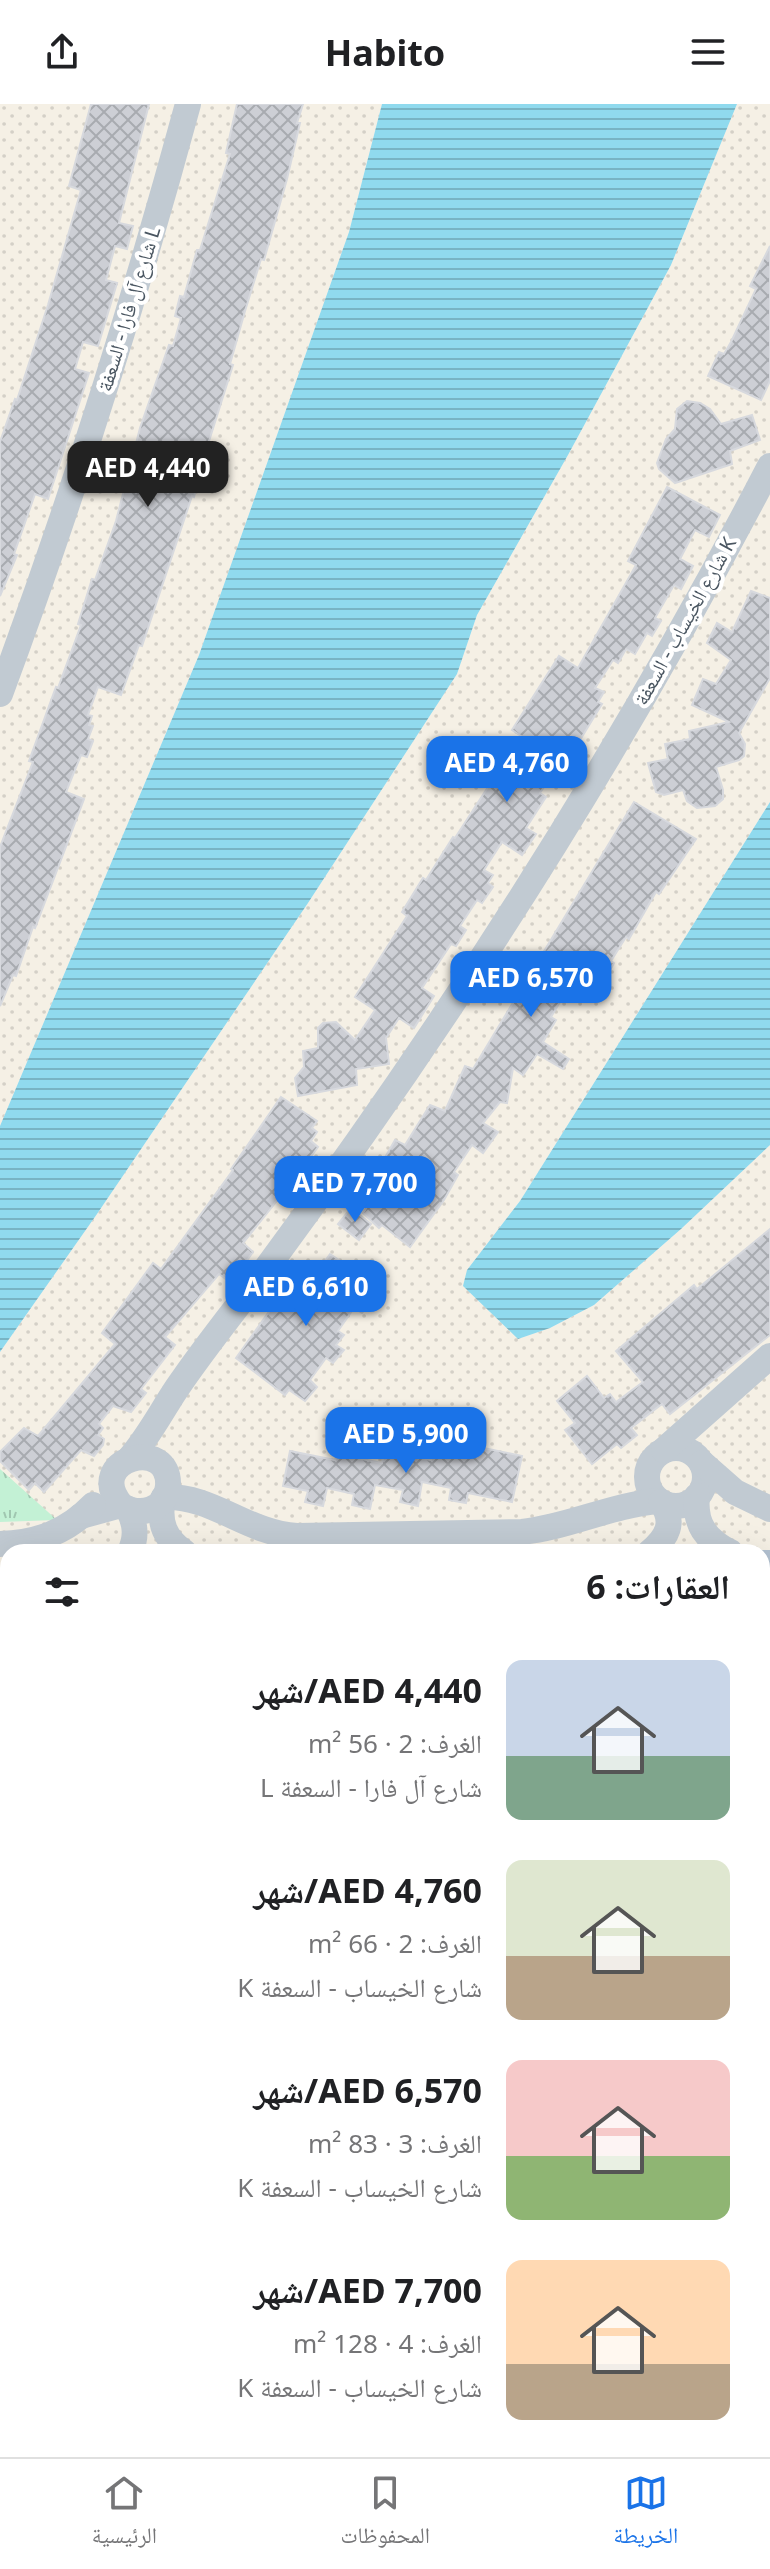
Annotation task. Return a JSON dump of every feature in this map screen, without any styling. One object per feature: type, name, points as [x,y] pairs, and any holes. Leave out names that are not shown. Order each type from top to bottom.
[{"type":"street","name":"شارع آل فارا - السعفة L","points":[[0,694],[99,407],[188,104]]},
{"type":"street","name":"شارع الخيساب - السعفة K","points":[[130,1458],[372,1122],[524,893],[650,685],[770,466]]},
{"type":"street","points":[[607,1510],[630,1495],[656,1455],[770,1356]]},
{"type":"street","name":"شارع الخيساب - السعفة K","points":[[163,1468],[159,1437],[165,1408]]},
{"type":"street","points":[[709,1411],[700,1433],[699,1460],[705,1479],[696,1506],[700,1526],[716,1544]]},
{"type":"street","points":[[664,1450],[682,1448],[726,1486],[770,1509]]},
{"type":"street","points":[[133,1544],[135,1528],[120,1498],[118,1467],[130,1458],[147,1457],[204,1503]]},
{"type":"street","points":[[163,1468],[168,1483],[161,1519],[174,1544]]},
{"type":"street","points":[[646,1473],[649,1488],[667,1509],[669,1528],[666,1537],[659,1544]]},
{"type":"street","points":[[120,1498],[143,1512],[151,1510],[164,1498],[185,1498],[204,1503],[263,1531],[297,1536],[522,1532],[554,1527],[607,1510],[660,1501],[676,1506],[691,1502],[698,1495],[727,1492],[744,1497]]},
{"type":"street","points":[[0,1544],[42,1539],[120,1498]]},
{"type":"sand","points":[[0,104],[382,104],[349,232],[199,655],[0,1126]]},
{"type":"sand","points":[[737,104],[770,104],[770,802],[520,1201],[467,1270],[518,1339],[550,1328],[594,1305],[770,1145],[770,1544],[0,1544],[0,1352],[308,903],[457,674],[477,615],[671,265]]},
{"type":"green space","points":[[0,1469],[57,1520],[0,1522]]},
{"type":"water","points":[[382,104],[737,104],[671,265],[477,615],[457,674],[308,903],[0,1352],[0,1126],[199,655],[349,232]]},
{"type":"water","points":[[770,802],[770,1145],[594,1305],[550,1328],[518,1339],[463,1286],[467,1270],[520,1201]]},
{"type":"building","points":[[91,104],[149,104],[119,223],[133,226],[127,249],[115,246],[106,280],[117,283],[98,346],[83,342],[75,369],[89,373],[48,499],[35,494],[14,554],[17,555],[0,596],[0,442],[48,305],[81,190],[69,186]]},
{"type":"building","points":[[237,104],[303,104],[287,179],[264,260],[261,259],[245,311],[230,364],[233,365],[194,497],[142,646],[139,645],[121,695],[98,687],[88,715],[92,716],[89,725],[93,726],[88,739],[93,741],[87,757],[81,755],[66,792],[84,799],[16,976],[13,975],[0,1006],[0,847],[81,625],[78,624],[92,579],[95,580],[116,521],[140,428],[169,345],[173,346],[181,318],[175,316],[180,296],[184,297],[230,154],[226,153]]},
{"type":"building","points":[[770,246],[770,381],[761,400],[708,376],[719,352],[724,354],[731,342],[756,289],[750,286]]},
{"type":"building","points":[[687,401],[710,409],[721,424],[752,415],[760,440],[730,451],[732,464],[675,483],[659,469],[657,463],[666,439],[675,429],[677,409]]},
{"type":"building","points":[[667,487],[720,515],[709,537],[695,530],[680,559],[693,566],[681,589],[674,585],[655,618],[661,621],[652,636],[647,633],[635,654],[626,649],[618,663],[613,660],[595,688],[604,692],[598,702],[602,704],[566,763],[562,760],[540,793],[546,797],[526,828],[536,834],[522,855],[502,842],[484,870],[493,875],[488,883],[493,887],[482,903],[477,900],[460,926],[466,930],[456,946],[451,944],[422,988],[434,996],[414,1028],[399,1018],[386,1038],[389,1064],[356,1069],[357,1085],[298,1096],[295,1078],[304,1067],[303,1051],[318,1048],[318,1028],[323,1023],[336,1022],[355,1040],[375,1010],[355,997],[407,916],[402,912],[423,878],[426,880],[455,838],[521,736],[512,730],[559,656],[578,668],[636,565],[628,561]]},
{"type":"building","points":[[751,591],[770,598],[770,678],[739,733],[745,744],[744,756],[716,767],[723,799],[715,806],[697,808],[687,801],[683,790],[664,795],[656,792],[648,763],[668,759],[665,744],[690,739],[689,731],[729,722],[692,705],[703,679],[716,684],[731,660],[707,643],[717,623],[732,632]]},
{"type":"building","points":[[634,802],[696,839],[659,894],[656,892],[629,939],[626,937],[592,1001],[569,987],[551,1017],[556,1020],[543,1042],[569,1059],[563,1069],[537,1054],[523,1075],[513,1068],[507,1103],[500,1102],[483,1123],[498,1132],[483,1153],[472,1145],[454,1172],[458,1175],[444,1200],[410,1247],[382,1225],[379,1228],[363,1213],[389,1174],[379,1168],[395,1140],[405,1145],[430,1105],[445,1111],[465,1066],[473,1069]]},
{"type":"building","points":[[281,1097],[317,1121],[312,1128],[317,1132],[311,1141],[318,1147],[305,1165],[299,1161],[284,1184],[288,1187],[243,1243],[253,1252],[231,1283],[219,1274],[165,1337],[175,1345],[141,1389],[146,1393],[131,1412],[113,1406],[99,1424],[103,1428],[98,1435],[104,1439],[94,1456],[81,1450],[44,1492],[35,1483],[29,1490],[0,1461],[0,1452],[24,1428],[38,1436],[115,1344],[102,1333],[153,1263],[161,1269],[233,1170]]},
{"type":"building","points":[[351,1208],[371,1224],[359,1240],[338,1224]]},
{"type":"building","points":[[770,1229],[770,1335],[670,1414],[662,1404],[631,1428],[637,1435],[621,1448],[617,1444],[592,1464],[565,1430],[575,1423],[557,1401],[587,1376],[604,1398],[610,1394],[616,1402],[643,1382],[616,1351],[694,1285],[697,1289]]},
{"type":"building","points":[[330,1254],[371,1281],[367,1286],[371,1289],[365,1297],[371,1301],[362,1313],[354,1308],[338,1331],[344,1335],[336,1345],[344,1350],[333,1363],[326,1358],[310,1380],[317,1387],[305,1401],[289,1390],[285,1395],[236,1358],[290,1282],[303,1292]]},
{"type":"building","points":[[479,1447],[522,1456],[512,1502],[468,1493],[466,1503],[449,1500],[451,1488],[422,1482],[418,1506],[400,1502],[403,1490],[375,1485],[370,1509],[352,1505],[354,1494],[327,1488],[323,1506],[305,1502],[308,1491],[283,1486],[290,1451],[335,1460],[337,1454],[382,1463],[385,1451],[431,1460],[433,1448],[477,1457]]}]
